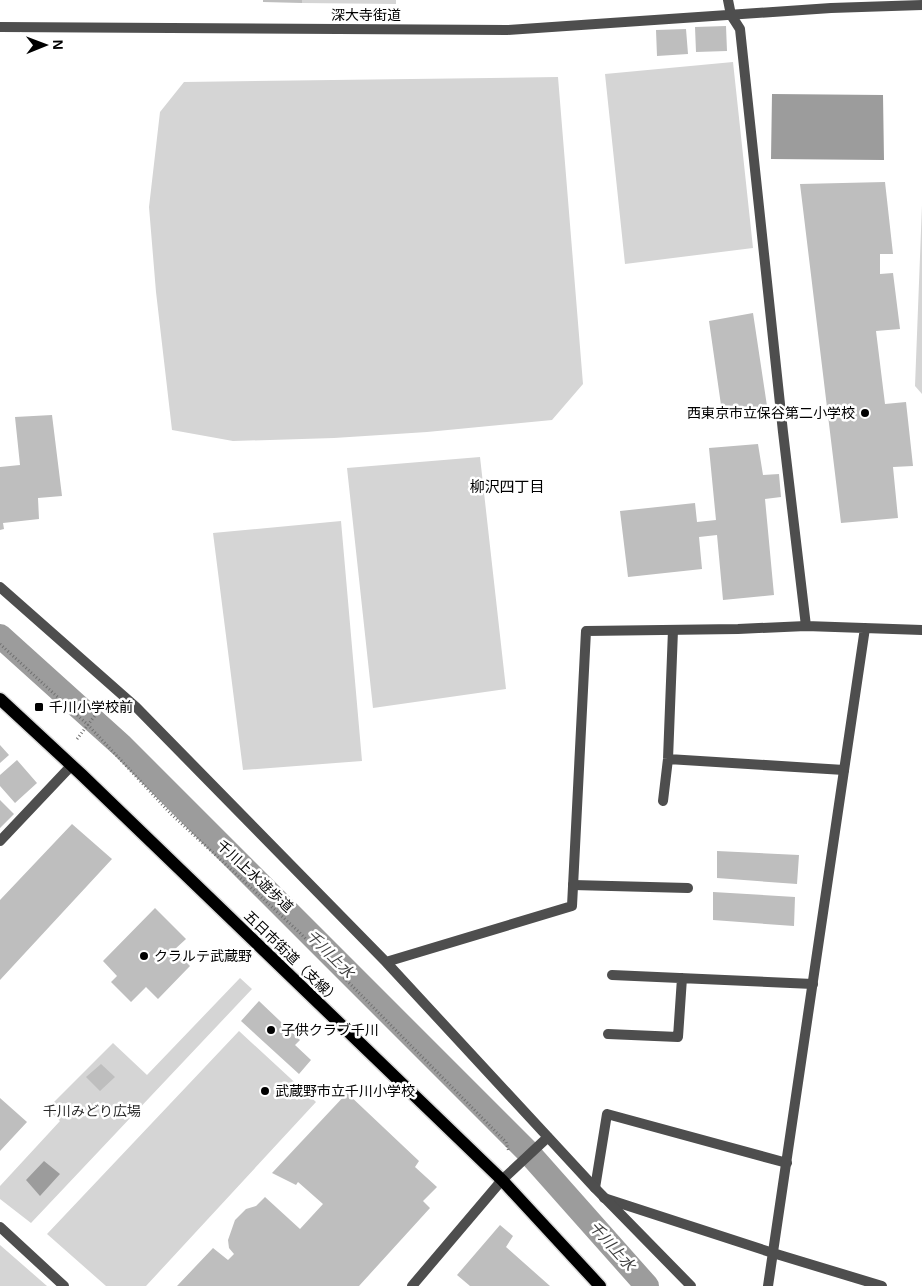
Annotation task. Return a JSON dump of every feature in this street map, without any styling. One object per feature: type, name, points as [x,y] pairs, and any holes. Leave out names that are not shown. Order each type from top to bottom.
[{"type":"main road","name":"五日市街道（支線）","points":[[0,699],[502,1180],[600,1286]]},
{"type":"street","points":[[728,0],[732,15],[740,29],[806,626]]},
{"type":"street","name":"深大寺街道","points":[[0,27],[507,30],[831,8],[922,5]]},
{"type":"street","points":[[0,587],[143,714],[386,962],[594,1188],[691,1286]]},
{"type":"street","points":[[386,962],[572,906],[586,631],[738,630],[806,626],[922,630]]},
{"type":"street","points":[[768,1286],[865,628]]},
{"type":"street","points":[[662,801],[668,759],[673,630]]},
{"type":"street","points":[[668,759],[844,770]]},
{"type":"street","points":[[0,841],[71,766]]},
{"type":"street","points":[[573,884],[688,888]]},
{"type":"street","points":[[612,975],[813,984]]},
{"type":"street","points":[[608,1034],[678,1037],[682,978]]},
{"type":"street","points":[[594,1188],[608,1114],[787,1163]]},
{"type":"street","points":[[412,1286],[502,1180],[548,1137]]},
{"type":"street","points":[[604,1198],[882,1286]]},
{"type":"street","points":[[0,1227],[64,1286]]},
{"type":"path","name":"千川上水遊歩道","points":[[0,644],[88,725],[171,814],[299,932],[506,1142],[509,1152]]},
{"type":"path","points":[[77,739],[115,689]]},
{"type":"green space","points":[[302,0],[396,0],[396,4],[302,3]]},
{"type":"green space","points":[[733,62],[753,248],[625,264],[605,74]]},
{"type":"green space","points":[[558,77],[583,384],[552,420],[427,432],[334,438],[233,441],[172,430],[156,292],[149,207],[160,112],[184,82]]},
{"type":"green space","points":[[922,205],[922,394],[915,386]]},
{"type":"green space","points":[[480,457],[506,689],[373,708],[347,468]]},
{"type":"green space","points":[[341,521],[362,761],[243,770],[213,533]]},
{"type":"green space","name":"千川みどり広場","points":[[240,978],[252,989],[31,1223],[0,1199],[0,1186],[60,1121],[47,1109],[113,1043],[147,1075]]},
{"type":"green space","points":[[239,1031],[316,1102],[146,1286],[106,1286],[47,1234]]},
{"type":"green space","points":[[0,1245],[47,1286],[0,1286]]},
{"type":"shaded area","points":[[772,94],[883,95],[884,160],[771,159]]},
{"type":"shaded area","points":[[44,1161],[60,1174],[40,1196],[26,1180]]},
{"type":"building","points":[[263,0],[302,0],[302,3],[263,2]]},
{"type":"building","points":[[726,26],[727,51],[696,52],[695,27]]},
{"type":"building","points":[[686,29],[688,54],[657,56],[656,30]]},
{"type":"building","points":[[885,182],[893,254],[880,254],[880,274],[893,273],[900,329],[876,331],[885,404],[906,402],[913,466],[893,467],[898,518],[841,523],[800,184]]},
{"type":"building","points":[[753,313],[767,406],[722,412],[709,321]]},
{"type":"building","points":[[52,415],[62,496],[38,498],[39,519],[3,523],[4,529],[0,530],[0,467],[20,465],[15,417]]},
{"type":"building","points":[[758,444],[763,475],[779,474],[781,497],[765,499],[774,595],[723,600],[717,535],[699,537],[702,569],[628,577],[620,511],[695,503],[697,522],[716,520],[709,448]]},
{"type":"building","points":[[0,745],[9,755],[0,763]]},
{"type":"building","points":[[17,760],[37,783],[15,803],[0,786],[0,775]]},
{"type":"building","points":[[0,800],[14,814],[0,828]]},
{"type":"building","points":[[72,824],[112,859],[0,980],[0,900]]},
{"type":"building","points":[[717,851],[799,855],[797,884],[717,878]]},
{"type":"building","points":[[713,892],[795,897],[794,926],[713,920]]},
{"type":"building","name":"クラルテ武蔵野","points":[[155,908],[186,939],[174,950],[190,966],[158,999],[146,987],[131,1002],[111,982],[117,976],[103,961]]},
{"type":"building","name":"子供クラブ千川","points":[[259,1001],[300,1040],[295,1045],[311,1060],[299,1074],[241,1021]]},
{"type":"building","points":[[101,1064],[115,1077],[100,1091],[86,1077]]},
{"type":"building","points":[[347,1093],[419,1161],[415,1167],[437,1187],[423,1201],[430,1208],[359,1286],[177,1286],[213,1248],[228,1260],[234,1254],[229,1248],[228,1240],[235,1220],[246,1209],[256,1206],[265,1197],[300,1229],[323,1204],[298,1182],[296,1185],[272,1173]]},
{"type":"building","points":[[0,1098],[27,1122],[0,1151]]},
{"type":"building","points":[[500,1225],[513,1236],[506,1247],[550,1286],[470,1286],[457,1275]]},
{"type":"waterway","name":"千川上水","points":[[0,636],[122,746],[528,1152],[647,1286]]},
{"type":"place","name":"西東京市立保谷第二小学校","points":[[865,413]]},
{"type":"place","name":"千川小学校前","points":[[39,707]]},
{"type":"place","name":"クラルテ武蔵野","points":[[144,956]]},
{"type":"place","name":"子供クラブ千川","points":[[271,1030]]},
{"type":"place","name":"武蔵野市立千川小学校","points":[[265,1091]]},
{"type":"district","name":"柳沢四丁目","points":[[507,487]]}]
